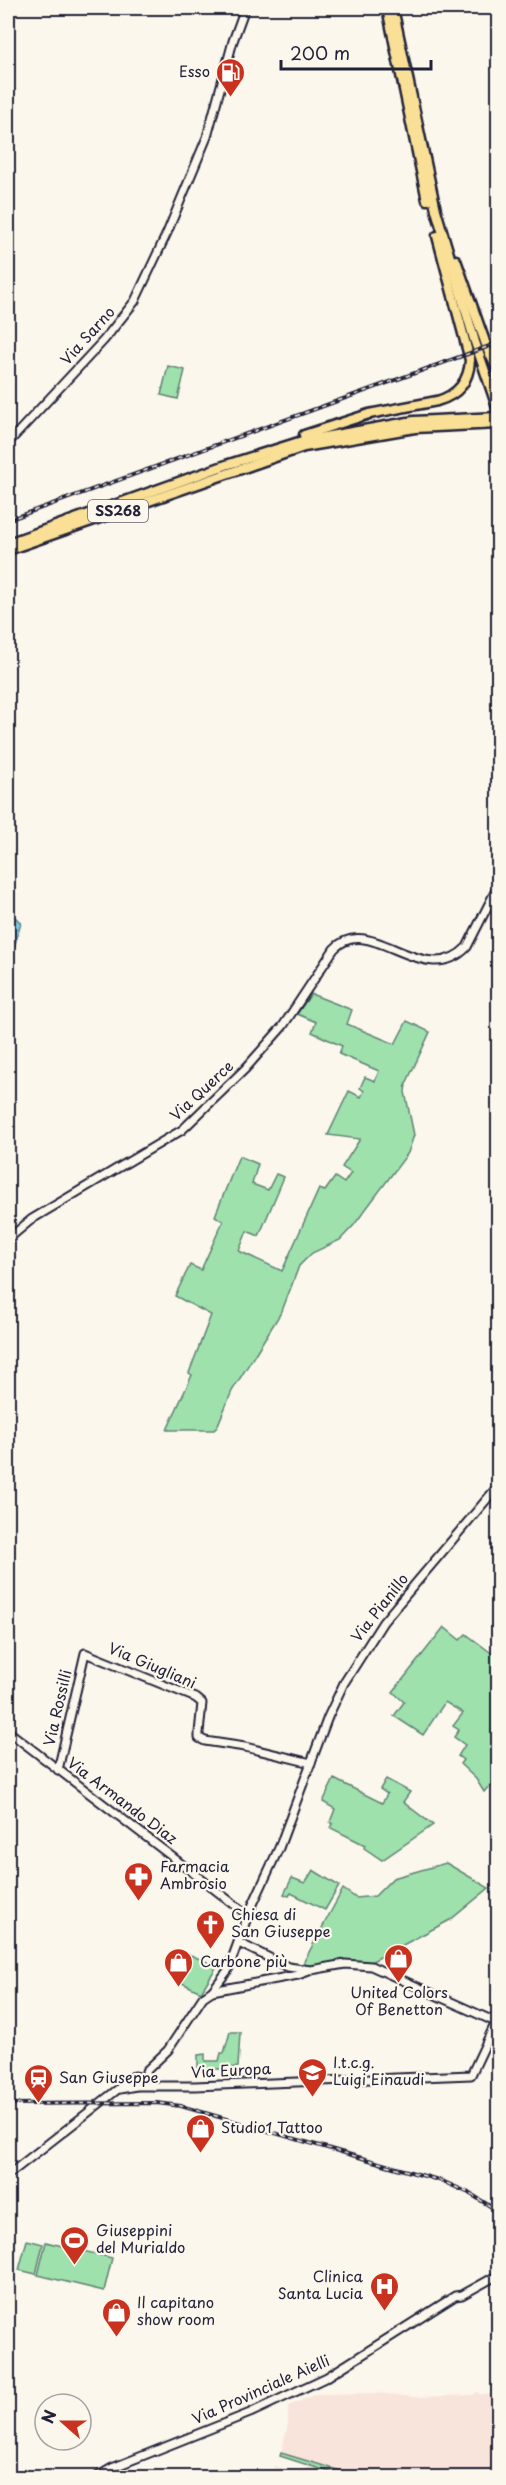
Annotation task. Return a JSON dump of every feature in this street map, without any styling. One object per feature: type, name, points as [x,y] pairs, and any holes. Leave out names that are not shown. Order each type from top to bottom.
[{"type":"highway","points":[[381,8],[399,72]]},
{"type":"highway","points":[[226,465],[256,451],[355,418],[446,398],[460,388],[468,375],[469,352],[416,153],[387,8]]},
{"type":"highway","points":[[393,8],[438,218],[475,342]]},
{"type":"highway","points":[[428,174],[471,303],[492,360],[498,370]]},
{"type":"highway","points":[[437,236],[498,410]]},
{"type":"highway","name":"SS268","points":[[8,543],[226,465],[302,441],[341,432],[432,420],[496,420]]},
{"type":"highway","name":"SS268","points":[[8,550],[304,447],[415,428],[496,420]]},
{"type":"street","name":"Via Sarno","points":[[8,443],[128,311],[167,233],[207,137],[233,41],[245,8]]},
{"type":"street","name":"Via Querce","points":[[8,1239],[32,1219],[182,1130],[245,1069],[283,1026],[334,949],[346,939],[353,937],[364,939],[428,961],[446,961],[467,947],[498,886]]},
{"type":"street","name":"Via Pianillo","points":[[158,2059],[168,2050],[203,1997],[212,1991],[228,1970],[344,1683],[373,1635],[498,1486]]},
{"type":"street","name":"Via Giugliani","points":[[85,1653],[196,1698],[202,1703],[199,1738],[205,1741],[245,1747],[311,1763]]},
{"type":"street","name":"Via Rossilli","points":[[58,1770],[85,1653]]},
{"type":"street","name":"Via Armando Diaz","points":[[8,1731],[248,1916]]},
{"type":"street","points":[[239,1943],[288,1967],[311,1970]]},
{"type":"street","points":[[212,1991],[345,1964],[371,1966],[497,2022]]},
{"type":"street","name":"Via Europa","points":[[120,2089],[136,2086],[471,2075],[497,2022]]},
{"type":"street","points":[[8,2175],[158,2059]]},
{"type":"street","points":[[156,2086],[147,2079],[145,2073],[158,2059]]},
{"type":"street","points":[[132,2078],[131,2084],[136,2086]]},
{"type":"street","name":"Via Provinciale Aielli","points":[[95,2478],[155,2450],[250,2413],[327,2378],[455,2296],[462,2295],[498,2275]]},
{"type":"shaded area","points":[[477,2392],[498,2394],[496,2443],[498,2444],[498,2477],[360,2477],[281,2453],[288,2423],[288,2406],[316,2394],[377,2393],[415,2397],[473,2395]]},
{"type":"shaded area","points":[[308,2465],[339,2475],[339,2478],[271,2478],[274,2466],[305,2474]]},
{"type":"green space","points":[[168,366],[185,370],[178,399],[161,395]]},
{"type":"green space","points":[[311,994],[352,1010],[347,1024],[395,1044],[407,1021],[430,1032],[406,1084],[405,1092],[414,1135],[408,1153],[354,1225],[340,1240],[312,1253],[299,1266],[282,1311],[232,1391],[217,1427],[214,1430],[167,1430],[192,1375],[189,1373],[211,1315],[175,1296],[190,1265],[201,1270],[223,1221],[215,1216],[239,1156],[258,1164],[252,1184],[268,1190],[276,1174],[284,1177],[259,1236],[247,1231],[239,1251],[282,1271],[319,1189],[325,1191],[335,1177],[344,1183],[351,1173],[342,1167],[360,1139],[328,1135],[349,1091],[361,1097],[364,1091],[360,1088],[365,1077],[375,1081],[379,1071],[339,1054],[342,1046],[312,1032],[316,1022],[297,1014]]},
{"type":"green space","points":[[444,1627],[460,1640],[466,1634],[498,1658],[498,1792],[490,1785],[484,1792],[476,1779],[460,1764],[463,1760],[458,1756],[465,1745],[454,1737],[459,1730],[453,1726],[463,1713],[445,1702],[423,1735],[394,1716],[404,1702],[393,1692]]},
{"type":"green space","points":[[334,1779],[382,1803],[387,1794],[380,1789],[386,1779],[410,1792],[403,1802],[433,1825],[382,1860],[364,1848],[365,1845],[331,1828],[333,1824],[330,1822],[335,1809],[323,1802]]},
{"type":"green space","points":[[446,1863],[489,1888],[450,1920],[367,1964],[301,1967],[343,1889],[356,1898],[375,1896],[393,1878]]},
{"type":"green space","points":[[313,1870],[339,1886],[325,1910],[291,1893],[289,1896],[284,1894],[292,1878],[305,1883]]},
{"type":"green space","points":[[188,1954],[217,1966],[201,1992],[180,1982]]},
{"type":"green space","points":[[230,2032],[240,2032],[238,2067],[198,2071],[198,2055],[205,2054],[205,2061],[219,2061],[221,2053],[224,2053]]},
{"type":"green space","points":[[27,2240],[43,2244],[36,2274],[19,2270]]},
{"type":"green space","name":"Giuseppini del Murialdo","points":[[46,2242],[112,2258],[104,2291],[38,2275]]},
{"type":"green space","points":[[281,2453],[341,2471],[339,2475],[280,2456]]},
{"type":"water","points":[[8,915],[21,923],[8,969]]},
{"type":"railway","points":[[8,520],[498,343]]},
{"type":"railway","points":[[8,2104],[157,2103],[181,2106],[442,2181],[469,2193],[498,2211]]},
{"type":"place","name":"Esso","points":[[231,98]]},
{"type":"place","name":"Farmacia Ambrosio","points":[[139,1902]]},
{"type":"place","name":"Chiesa di San Giuseppe","points":[[210,1950]]},
{"type":"place","name":"United Colors Of Benetton","points":[[399,1984]]},
{"type":"place","name":"Carbone più","points":[[179,1988]]},
{"type":"place","name":"I.t.c.g. Luigi Einaudi","points":[[312,2098]]},
{"type":"place","name":"San Giuseppe","points":[[38,2104]]},
{"type":"place","name":"Studio1 Tattoo","points":[[200,2154]]},
{"type":"place","name":"Giuseppini del Murialdo","points":[[75,2266]]},
{"type":"place","name":"Clinica Santa Lucia","points":[[384,2312]]},
{"type":"place","name":"Il capitano show room","points":[[116,2338]]}]
